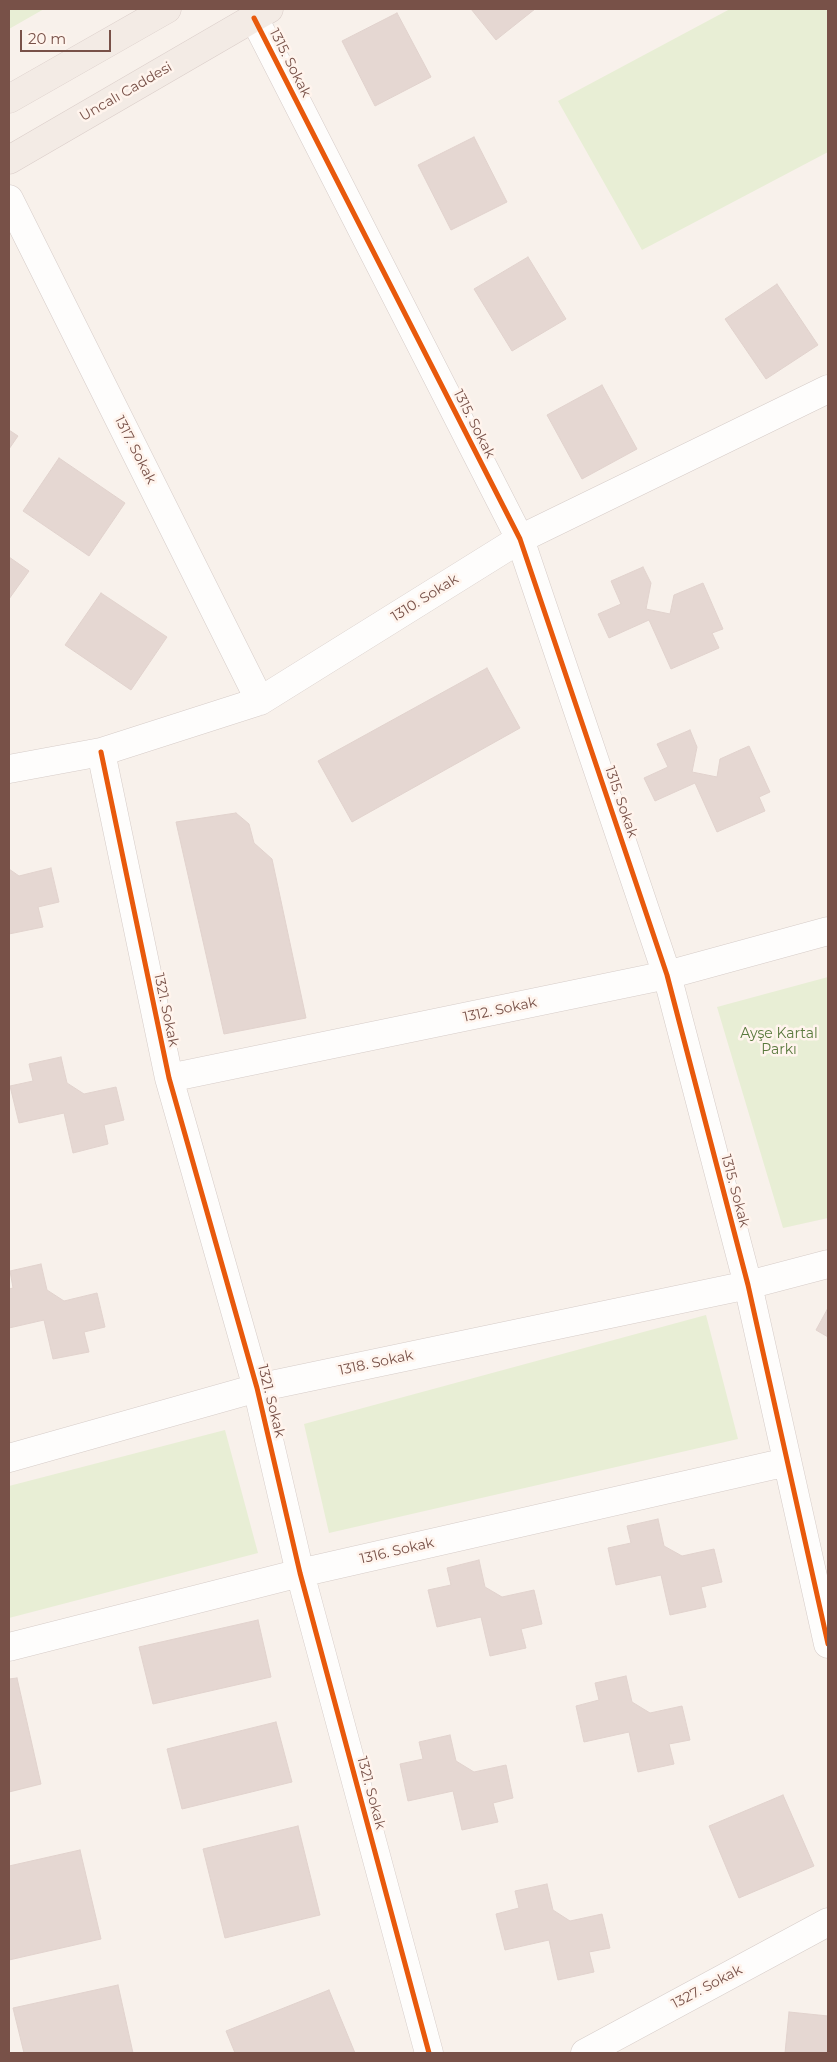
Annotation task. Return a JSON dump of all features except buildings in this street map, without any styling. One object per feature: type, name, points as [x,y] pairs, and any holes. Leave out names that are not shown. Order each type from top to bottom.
[{"type":"main road","points":[[9,99],[167,9]]},
{"type":"main road","name":"Uncalı Caddesi","points":[[9,160],[262,13]]},
{"type":"street","name":"1315. Sokak","points":[[262,13],[520,539],[667,975],[748,1285],[828,1644]]},
{"type":"street","name":"1317. Sokak","points":[[9,199],[260,701]]},
{"type":"street","name":"1310. Sokak","points":[[9,769],[101,752],[260,701],[520,539],[828,389]]},
{"type":"street","name":"1321. Sokak","points":[[101,752],[169,1078],[258,1388],[300,1573],[429,2053]]},
{"type":"street","name":"1312. Sokak","points":[[169,1078],[667,975],[828,932]]},
{"type":"street","name":"1318. Sokak","points":[[9,1458],[258,1388],[748,1285],[828,1264]]},
{"type":"street","name":"1316. Sokak","points":[[9,1647],[300,1573],[787,1462]]},
{"type":"street","name":"1327. Sokak","points":[[585,2053],[828,1922]]},
{"type":"green space","points":[[9,9],[44,9],[9,29]]},
{"type":"green space","points":[[730,9],[828,9],[828,152],[642,250],[558,101]]},
{"type":"green space","name":"Ayşe Kartal Parkı","points":[[828,977],[828,1218],[783,1228],[717,1007]]},
{"type":"green space","points":[[706,1315],[738,1439],[329,1533],[304,1424]]},
{"type":"green space","points":[[225,1430],[258,1553],[9,1618],[9,1486]]},
{"type":"cycle path","points":[[254,18],[520,539],[667,975],[748,1285],[828,1644]]},
{"type":"cycle path","points":[[101,752],[169,1078],[257,1388],[300,1573],[429,2053]]}]
